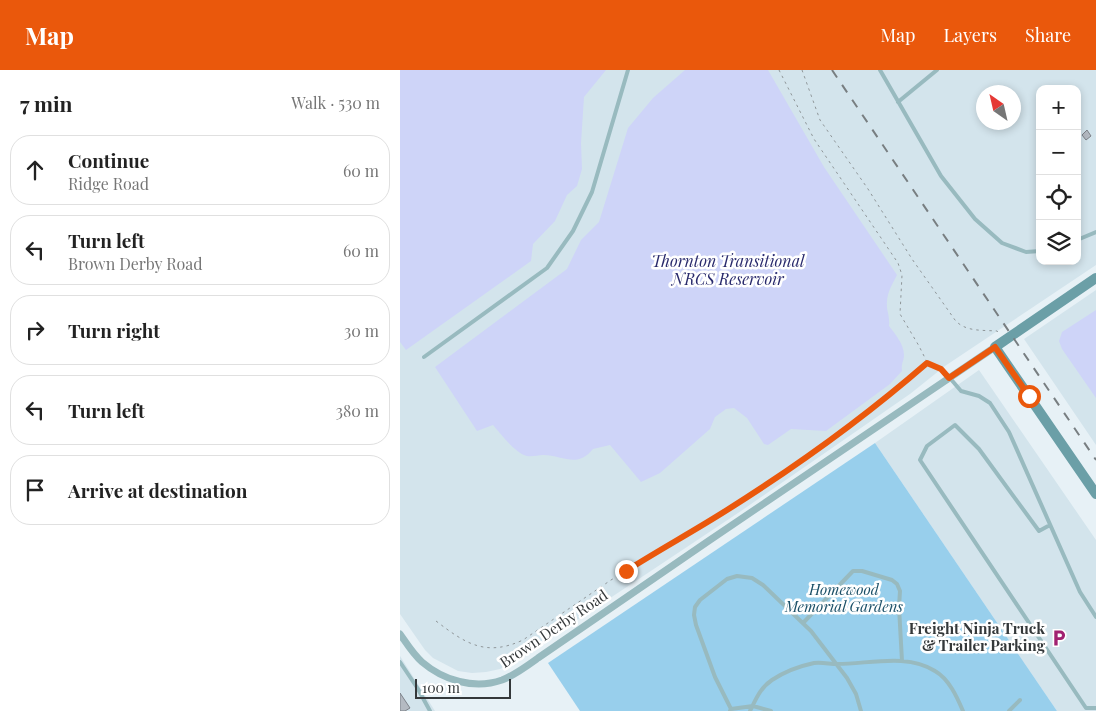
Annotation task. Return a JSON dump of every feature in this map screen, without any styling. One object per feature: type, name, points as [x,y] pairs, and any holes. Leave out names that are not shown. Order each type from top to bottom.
[{"type":"street","points":[[1096,278],[995,347],[1096,494]]},
{"type":"street","name":"Brown Derby Road","points":[[400,634],[412,652],[421,661],[434,671],[448,678],[474,684],[501,680],[538,658],[995,347]]},
{"type":"lane","points":[[424,357],[547,268],[573,231],[592,192],[628,70]]},
{"type":"lane","points":[[880,70],[940,176],[975,219],[1002,242],[1026,252],[1036,251]]},
{"type":"lane","points":[[898,102],[937,70]]},
{"type":"lane","points":[[1081,238],[1096,232]]},
{"type":"lane","points":[[949,378],[961,391],[979,396],[990,403],[1009,432],[1080,592],[1096,617]]},
{"type":"lane","points":[[1050,525],[1040,531],[979,449],[955,425],[927,446],[920,460],[1086,708],[1096,708]]},
{"type":"lane","points":[[803,623],[853,570],[862,570],[892,580],[897,584],[900,591],[902,661]]},
{"type":"lane","points":[[771,711],[731,710],[715,677],[696,626],[694,611],[697,604],[728,579],[737,576],[747,577],[763,585],[803,623],[853,686],[861,711]]},
{"type":"lane","points":[[751,709],[764,687],[781,675],[813,664],[902,661],[925,666],[941,674],[950,685],[963,711]]},
{"type":"lane","points":[[400,662],[429,709],[423,711]]},
{"type":"lane","points":[[1009,711],[1020,700]]},
{"type":"path","points":[[778,70],[814,139],[898,264],[902,274],[900,314],[920,346],[927,363],[941,369],[949,378]]},
{"type":"path","points":[[802,70],[820,120],[912,259],[955,320],[960,326],[967,328],[997,331],[1006,340]]},
{"type":"path","points":[[436,622],[458,638],[478,646],[495,648],[509,646],[523,640],[611,580],[727,510],[779,475],[869,411],[927,363]]},
{"type":"shaded area","points":[[400,70],[1096,70],[1096,265],[945,366],[910,394],[741,511],[511,664],[486,672],[458,671],[433,658],[425,650],[400,614]]},
{"type":"shaded area","points":[[1096,290],[1096,445],[1024,339]]},
{"type":"shaded area","name":"Freight Ninja Truck & Trailer Parking","points":[[979,370],[1096,540],[1096,711],[1057,711],[875,443]]},
{"type":"shaded area","points":[[400,656],[435,711],[400,711]]},
{"type":"green space","name":"Homewood Memorial Gardens","points":[[875,443],[1057,711],[580,711],[548,663]]},
{"type":"water","points":[[400,70],[606,70],[584,97],[581,143],[582,169],[577,186],[567,195],[555,221],[533,244],[531,261],[406,350],[400,342]]},
{"type":"water","name":"Thornton Transitional NRCS Reservoir","points":[[685,70],[768,70],[824,167],[897,275],[889,291],[887,305],[889,326],[899,339],[904,351],[902,371],[890,384],[826,431],[791,429],[768,445],[764,444],[747,418],[734,408],[726,409],[715,417],[710,429],[660,473],[641,482],[610,445],[593,449],[587,455],[575,460],[522,454],[508,443],[493,425],[477,431],[435,367],[567,269],[581,240],[599,222],[628,128],[653,98]]},
{"type":"water","points":[[1096,310],[1096,398],[1062,349],[1059,341],[1062,332]]},
{"type":"building","points":[[1087,130],[1091,136],[1086,140],[1082,135]]},
{"type":"building","points":[[400,693],[410,708],[405,711],[400,711]]},
{"type":"railway","points":[[832,70],[1096,460]]},
{"type":"place","name":"Freight Ninja Truck & Trailer Parking","points":[[1059,638]]},
{"type":"route","points":[[626,571],[771,481],[876,406],[927,363],[941,369],[949,378],[995,347],[1029,396]]}]
